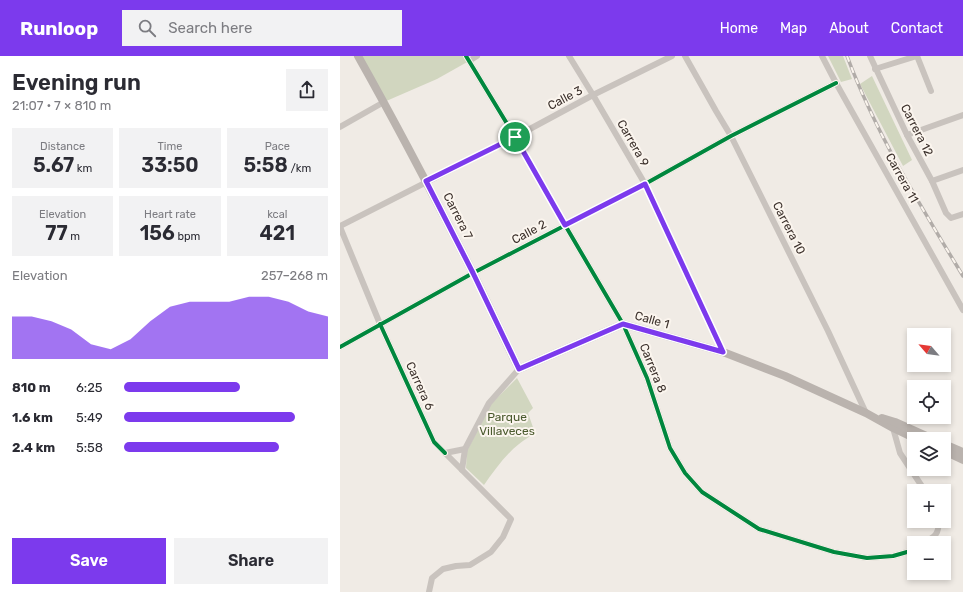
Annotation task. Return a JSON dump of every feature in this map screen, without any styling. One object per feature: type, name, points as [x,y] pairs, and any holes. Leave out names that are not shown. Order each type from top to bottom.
[{"type":"street","name":"Carrera 7","points":[[358,56],[426,181],[473,273],[519,369]]},
{"type":"street","points":[[467,59],[477,56]]},
{"type":"street","name":"Carrera 9","points":[[569,56],[645,184],[723,352]]},
{"type":"street","name":"Calle 3","points":[[340,226],[515,137],[593,95],[672,56]]},
{"type":"street","name":"Carrera 10","points":[[685,56],[731,136],[868,414]]},
{"type":"street","name":"Carrera 11","points":[[822,56],[963,310]]},
{"type":"street","name":"Carrera 12","points":[[870,56],[907,134],[932,181],[946,213],[952,218],[963,214]]},
{"type":"street","points":[[876,69],[917,56],[931,91]]},
{"type":"street","name":"Carrera 8","points":[[467,59],[515,137],[623,324],[647,378],[670,448],[685,473],[702,492],[759,529],[834,552],[867,558],[893,556],[907,552]]},
{"type":"street","name":"Calle 2","points":[[340,347],[473,273],[645,184],[731,136],[836,83]]},
{"type":"street","points":[[340,127],[384,102]]},
{"type":"street","points":[[907,134],[963,115]]},
{"type":"street","points":[[932,181],[963,170]]},
{"type":"street","name":"Carrera 6","points":[[340,226],[380,324],[434,442],[511,519],[503,537],[492,552],[470,565],[443,569],[432,578],[429,592]]},
{"type":"street","name":"Calle 1","points":[[462,470],[466,449],[489,403],[519,369],[623,324],[723,352],[784,376],[868,414],[907,435]]},
{"type":"street","name":"Calle 1","points":[[868,414],[896,422],[918,432]]},
{"type":"street","points":[[893,428],[900,453],[920,484]]},
{"type":"street","points":[[951,447],[963,452]]},
{"type":"street","points":[[445,453],[466,449]]},
{"type":"street","points":[[951,454],[963,460]]},
{"type":"green space","points":[[358,56],[466,56],[469,61],[437,79],[384,102]]},
{"type":"green space","points":[[828,56],[843,56],[852,79],[841,82]]},
{"type":"green space","points":[[872,76],[912,160],[903,166],[860,84]]},
{"type":"green space","name":"Parque Villaveces","points":[[517,378],[533,408],[528,413],[535,433],[509,453],[484,485],[466,468],[467,451],[491,404]]},
{"type":"railway","points":[[847,56],[871,113],[885,141],[915,196],[963,276]]},
{"type":"cycle path","points":[[466,56],[515,137],[623,324],[647,378],[670,448],[685,473],[702,492],[759,529],[834,552],[867,558],[893,556],[907,552]]},
{"type":"cycle path","points":[[340,347],[473,273],[645,184],[731,136],[836,83]]},
{"type":"cycle path","points":[[380,324],[434,442],[445,453]]},
{"type":"route","points":[[515,137],[565,225],[645,184],[723,352],[623,324],[519,369],[473,273],[426,181],[515,137]]}]
